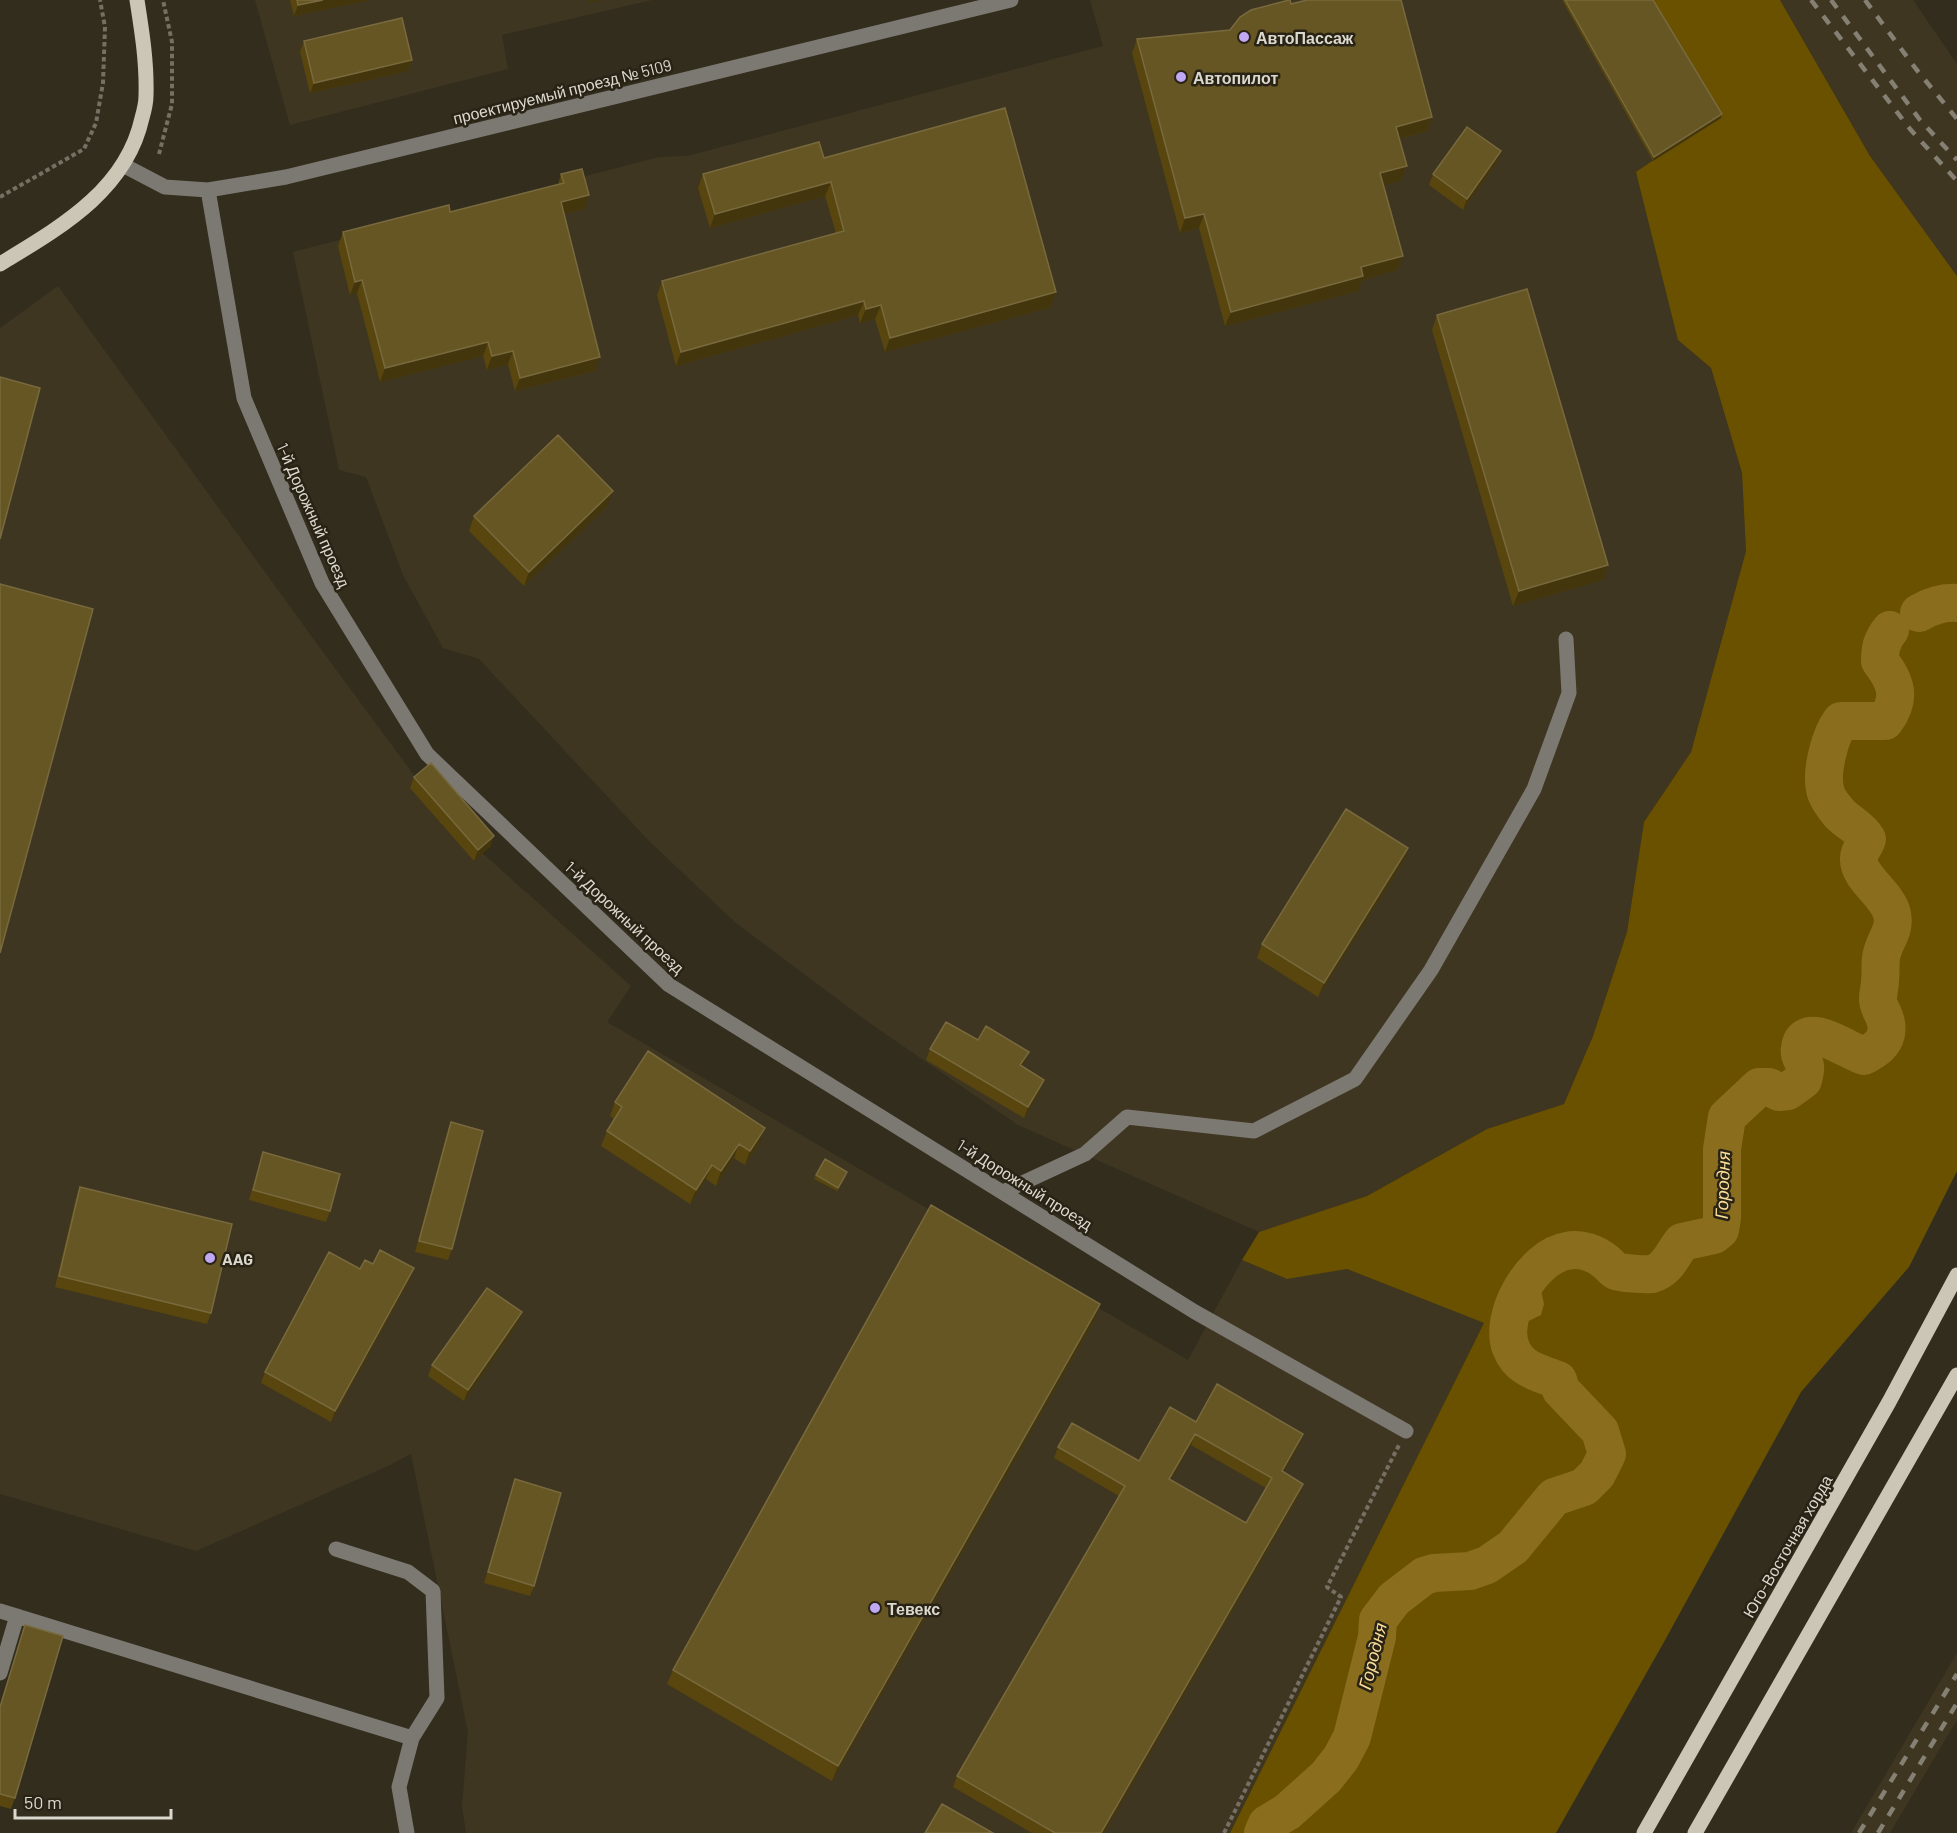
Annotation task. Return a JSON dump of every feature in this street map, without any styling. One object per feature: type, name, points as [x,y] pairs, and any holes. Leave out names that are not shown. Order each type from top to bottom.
[{"type":"main road","points":[[0,264],[72,218],[101,194],[123,165],[138,137],[146,98],[145,48],[137,0]]},
{"type":"main road","name":"Юго-Восточная хорда","points":[[1644,1833],[1889,1402],[1957,1275]]},
{"type":"main road","points":[[1695,1833],[1957,1375]]},
{"type":"street","name":"проектируемый проезд № 5109","points":[[123,165],[165,187],[208,190],[286,177],[1011,0]]},
{"type":"street","name":"1-й Дорожный проезд","points":[[208,190],[244,398],[322,583],[427,754],[669,985],[1195,1312],[1406,1431]]},
{"type":"street","points":[[1003,1192],[1085,1154],[1126,1117],[1254,1131],[1355,1079],[1431,970],[1534,789],[1569,693],[1566,639]]},
{"type":"street","points":[[336,1549],[408,1572],[433,1591],[437,1698],[412,1738],[399,1787],[407,1833]]},
{"type":"street","points":[[0,1611],[412,1738]]},
{"type":"street","points":[[0,1673],[17,1616]]},
{"type":"path","points":[[0,197],[84,149],[96,123],[103,83],[105,27],[100,0]]},
{"type":"path","points":[[159,154],[172,104],[172,42],[163,0]]},
{"type":"path","points":[[1224,1833],[1341,1597],[1327,1587],[1406,1431]]},
{"type":"shaded area","points":[[255,0],[652,0],[502,35],[508,69],[290,125]]},
{"type":"shaded area","points":[[1090,0],[1649,0],[1721,118],[1678,340],[1711,368],[1742,473],[1746,551],[1691,752],[1644,822],[1627,932],[1593,1036],[1564,1104],[1487,1129],[1367,1196],[1259,1232],[1018,1125],[868,1022],[736,923],[649,841],[479,659],[443,648],[403,575],[366,477],[339,470],[293,252],[659,157],[687,156],[1103,46]]},
{"type":"shaded area","points":[[1649,0],[1780,0],[1870,156],[1957,276],[1957,1171],[1909,1267],[1801,1392],[1556,1833],[1230,1833],[1484,1323],[1347,1269],[1287,1279],[1242,1260],[1259,1232],[1367,1196],[1487,1129],[1564,1104],[1593,1036],[1627,932],[1644,822],[1691,752],[1746,551],[1742,473],[1711,368],[1678,340],[1636,172],[1686,138]]},
{"type":"shaded area","points":[[1780,0],[1913,0],[1957,64],[1957,276],[1870,156]]},
{"type":"shaded area","points":[[58,286],[450,824],[631,986],[607,1022],[1188,1360],[1242,1260],[1287,1279],[1347,1269],[1484,1323],[1230,1833],[466,1833],[462,1806],[468,1732],[411,1454],[196,1551],[0,1494],[0,328]]},
{"type":"shaded area","points":[[1522,1271],[1538,1276],[1544,1304],[1541,1315],[1518,1326],[1503,1315],[1499,1305],[1505,1288]]},
{"type":"shaded area","points":[[1957,1653],[1957,1720],[1890,1833],[1851,1833]]},
{"type":"building","points":[[297,0],[323,0],[298,5]]},
{"type":"building","points":[[1290,0],[1291,4],[1307,0],[1401,0],[1432,117],[1396,127],[1407,166],[1380,173],[1403,256],[1361,267],[1363,276],[1231,312],[1204,214],[1185,218],[1137,39],[1230,30],[1240,17],[1251,10]]},
{"type":"building","points":[[1565,0],[1653,0],[1722,114],[1654,157]]},
{"type":"building","points":[[402,18],[412,60],[314,83],[304,41]]},
{"type":"building","points":[[1005,108],[1056,292],[890,338],[881,305],[866,309],[864,301],[681,352],[662,281],[844,231],[831,182],[715,214],[703,174],[819,142],[824,158]]},
{"type":"building","points":[[1467,127],[1501,151],[1467,199],[1433,174]]},
{"type":"building","points":[[582,169],[589,195],[561,202],[600,357],[520,378],[513,351],[492,356],[488,342],[385,368],[362,280],[355,282],[343,232],[449,205],[450,212],[564,183],[561,174]]},
{"type":"building","points":[[1527,289],[1608,565],[1519,591],[1437,315]]},
{"type":"building","points":[[0,377],[40,388],[0,539]]},
{"type":"building","points":[[558,435],[613,491],[529,572],[474,516]]},
{"type":"building","points":[[0,584],[93,609],[0,953]]},
{"type":"building","points":[[431,763],[494,836],[478,850],[414,777]]},
{"type":"building","points":[[1346,809],[1408,848],[1324,983],[1262,944]]},
{"type":"building","points":[[946,1022],[978,1040],[986,1026],[1029,1052],[1020,1065],[1044,1080],[1028,1107],[930,1049]]},
{"type":"building","points":[[648,1051],[765,1128],[750,1151],[739,1144],[721,1171],[712,1165],[696,1190],[607,1131],[622,1107],[615,1102]]},
{"type":"building","points":[[451,1122],[483,1131],[452,1249],[419,1241]]},
{"type":"building","points":[[263,1152],[340,1174],[330,1211],[253,1190]]},
{"type":"building","points":[[825,1159],[847,1172],[838,1188],[816,1175]]},
{"type":"building","points":[[80,1187],[232,1224],[211,1313],[59,1276]]},
{"type":"building","points":[[931,1205],[1100,1304],[838,1766],[673,1670]]},
{"type":"building","points":[[380,1250],[414,1268],[335,1411],[265,1372],[329,1252],[360,1269],[365,1260],[373,1264]]},
{"type":"building","points":[[487,1288],[522,1312],[468,1390],[432,1365]]},
{"type":"building","points":[[1217,1384],[1303,1434],[1282,1471],[1303,1484],[1101,1833],[1055,1833],[957,1776],[1125,1486],[1058,1447],[1072,1423],[1139,1461],[1170,1407],[1196,1422]],"holes":[[[1195,1434],[1272,1478],[1246,1523],[1169,1479]]]},
{"type":"building","points":[[515,1479],[561,1493],[534,1586],[488,1572]]},
{"type":"building","points":[[25,1625],[63,1636],[15,1798],[0,1794],[0,1707]]},
{"type":"building","points":[[942,1804],[993,1833],[925,1833]]},
{"type":"waterway","name":"Городня","points":[[1919,613],[1937,605],[1957,603]]},
{"type":"waterway","name":"Городня","points":[[1263,1833],[1267,1824],[1287,1812],[1326,1777],[1341,1758],[1352,1737],[1377,1637],[1378,1620],[1394,1599],[1424,1576],[1434,1573],[1470,1571],[1487,1565],[1513,1547],[1554,1497],[1584,1487],[1597,1474],[1607,1454],[1600,1431],[1561,1390],[1558,1380],[1524,1366],[1511,1348],[1508,1335],[1509,1320],[1521,1289],[1531,1275],[1554,1255],[1572,1250],[1593,1254],[1616,1271],[1652,1274],[1666,1265],[1682,1242],[1714,1235],[1720,1230],[1722,1218],[1722,1149],[1727,1117],[1759,1087],[1769,1087],[1779,1092],[1788,1091],[1803,1080],[1805,1068],[1800,1048],[1803,1040],[1810,1036],[1828,1039],[1864,1056],[1883,1042],[1887,1028],[1878,997],[1881,958],[1891,931],[1892,914],[1885,900],[1860,867],[1860,854],[1867,839],[1835,808],[1825,789],[1824,773],[1830,744],[1841,721],[1885,721],[1894,705],[1893,683],[1880,661],[1882,644],[1890,630]]},
{"type":"railway","points":[[1811,0],[1910,129],[1957,181]]},
{"type":"railway","points":[[1831,0],[1920,120],[1957,160]]},
{"type":"railway","points":[[1865,0],[1916,69],[1957,119]]},
{"type":"railway","points":[[1859,1833],[1957,1674]]},
{"type":"railway","points":[[1878,1833],[1957,1703]]},
{"type":"place","name":"АвтоПассаж","points":[[1244,37]]},
{"type":"place","name":"Автопилот","points":[[1181,77]]},
{"type":"place","name":"AAG","points":[[210,1258]]},
{"type":"place","name":"Тевекс","points":[[875,1608]]}]
